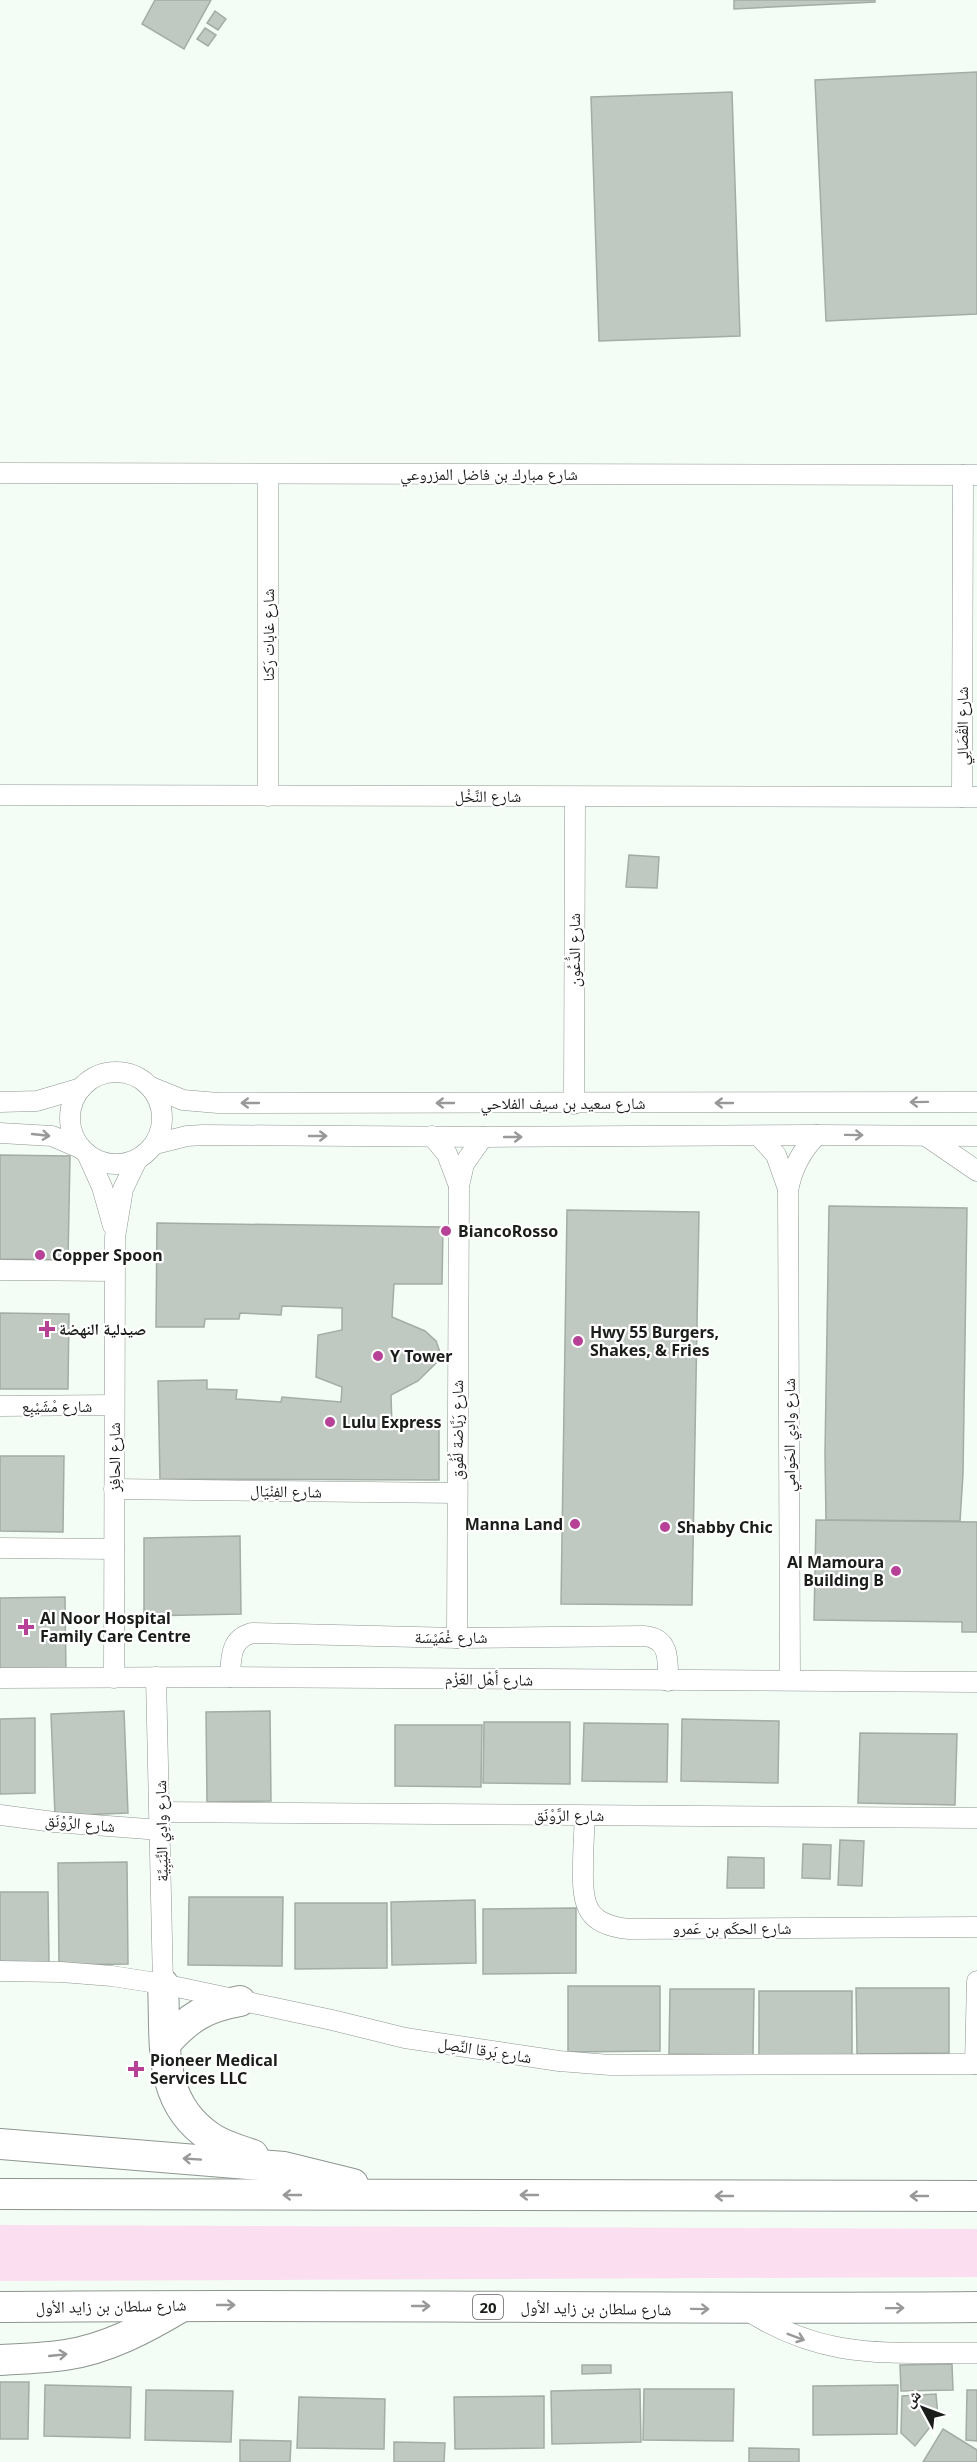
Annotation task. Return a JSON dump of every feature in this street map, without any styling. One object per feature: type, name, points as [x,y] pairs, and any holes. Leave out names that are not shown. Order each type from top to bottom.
[{"type":"main road","points":[[163,1984],[166,2065],[170,2087],[180,2107],[194,2124],[211,2138],[231,2148],[284,2167],[393,2195]]},
{"type":"main road","points":[[166,2043],[181,2026],[198,2013],[218,2005],[240,2001]]},
{"type":"main road","points":[[0,2144],[284,2167]]},
{"type":"main road","points":[[0,2194],[977,2196]]},
{"type":"main road","points":[[0,2360],[67,2355],[96,2347],[152,2324],[185,2305]]},
{"type":"main road","name":"شارع سلطان بن زايد الأول","points":[[0,2307],[185,2305],[745,2309],[977,2307]]},
{"type":"street","name":"شارع مبارك بن فاضل المزروعي","points":[[0,473],[970,475]]},
{"type":"street","name":"شارع غابات رَكنا","points":[[268,474],[268,796]]},
{"type":"street","name":"شارع القْصَالِي","points":[[970,475],[970,797]]},
{"type":"street","name":"شارع النَّخْل","points":[[0,795],[970,797]]},
{"type":"street","name":"شارع الدُّعُون","points":[[574,1104],[575,797]]},
{"type":"street","points":[[0,1133],[52,1136],[102,1162],[117,1165],[137,1160],[155,1144],[161,1130],[163,1115],[159,1100],[151,1087],[141,1079],[116,1072],[91,1079],[81,1088],[73,1102],[70,1116],[72,1131],[84,1152]]},
{"type":"street","name":"شارع سعيد بن سيف الفلاحي","points":[[151,1087],[175,1097],[201,1102],[574,1104],[977,1102]]},
{"type":"street","points":[[0,1102],[38,1101],[81,1088]]},
{"type":"street","name":"شارع سعيد بن سيف الفلاحي","points":[[155,1144],[179,1137],[203,1135],[977,1136]]},
{"type":"street","name":"شارع وادِي الحَوامي","points":[[788,1191],[792,1172],[800,1155],[817,1135]]},
{"type":"street","name":"شارع رَبَّاضة لُفُوق","points":[[432,1136],[447,1154],[459,1186]]},
{"type":"street","name":"شارع وادِي الحَوامي","points":[[759,1136],[776,1155],[786,1178],[788,1191],[790,1679]]},
{"type":"street","points":[[926,1136],[977,1171]]},
{"type":"street","name":"شارع رَبَّاضة لُفُوق","points":[[457,1638],[459,1186],[464,1164],[483,1137]]},
{"type":"street","name":"شارع الحافِز","points":[[84,1152],[108,1203],[115,1237]]},
{"type":"street","name":"شارع الحافِز","points":[[114,1678],[115,1237],[123,1189],[137,1160]]},
{"type":"street","points":[[0,1270],[114,1271]]},
{"type":"street","name":"شارع مْشَيْبِع","points":[[0,1406],[114,1405]]},
{"type":"street","name":"شارع الفِنْيَال","points":[[114,1489],[457,1493]]},
{"type":"street","points":[[0,1548],[114,1549]]},
{"type":"street","name":"شارع غْمَيْسَة","points":[[230,1677],[234,1646],[245,1635],[252,1633],[457,1638],[651,1636],[658,1639],[666,1651],[668,1681]]},
{"type":"street","name":"شارع وادِي النِّيَبِيَّة","points":[[156,1677],[163,1984]]},
{"type":"street","name":"شارع أهْل العَزْم","points":[[0,1678],[230,1677],[668,1681],[790,1679],[977,1682]]},
{"type":"street","name":"شارع الرَّوْنَق","points":[[0,1815],[54,1822],[585,1816],[977,1818]]},
{"type":"street","name":"شارع الحكَم بن عَمرو","points":[[585,1816],[583,1899],[595,1919],[605,1925],[629,1929],[977,1927]]},
{"type":"street","name":"شارع بَرقا النِّصِل","points":[[0,1971],[112,1976],[163,1984],[405,2038],[559,2061],[609,2065],[976,2064]]},
{"type":"street","points":[[976,2064],[977,1981]]},
{"type":"street","points":[[745,2309],[770,2326],[836,2349],[859,2352],[977,2353]]},
{"type":"shaded area","points":[[0,2225],[977,2229],[977,2277],[0,2281]]},
{"type":"building","points":[[155,0],[211,0],[184,49],[142,24]]},
{"type":"building","points":[[734,0],[875,0],[875,2],[734,9]]},
{"type":"building","points":[[215,11],[226,19],[218,30],[207,23]]},
{"type":"building","points":[[205,28],[216,35],[208,46],[197,39]]},
{"type":"building","points":[[977,72],[977,314],[826,321],[815,80]]},
{"type":"building","points":[[732,92],[740,336],[599,341],[591,97]]},
{"type":"building","points":[[629,855],[659,857],[657,888],[626,887]]},
{"type":"building","points":[[0,1155],[70,1156],[68,1260],[0,1259]]},
{"type":"building","points":[[829,1206],[967,1208],[963,1474],[960,1521],[826,1520]]},
{"type":"building","points":[[567,1210],[699,1212],[692,1605],[561,1604]]},
{"type":"building","name":"Y Tower","points":[[157,1223],[443,1227],[442,1284],[394,1284],[392,1317],[425,1331],[436,1341],[440,1352],[438,1361],[418,1381],[391,1395],[392,1427],[439,1426],[439,1480],[160,1479],[158,1381],[207,1380],[207,1389],[237,1390],[236,1399],[281,1402],[282,1397],[341,1402],[342,1387],[316,1377],[318,1335],[342,1330],[342,1308],[282,1306],[281,1315],[240,1313],[239,1319],[205,1319],[204,1327],[156,1327]]},
{"type":"building","points":[[0,1313],[69,1314],[68,1389],[0,1389]]},
{"type":"building","points":[[0,1456],[64,1456],[63,1532],[0,1531]]},
{"type":"building","name":"Al Mamoura Building B","points":[[816,1520],[977,1522],[977,1632],[962,1632],[962,1622],[814,1620]]},
{"type":"building","points":[[240,1536],[241,1614],[144,1616],[144,1538]]},
{"type":"building","points":[[65,1597],[66,1674],[0,1674],[0,1598]]},
{"type":"building","points":[[124,1711],[128,1813],[55,1816],[51,1714]]},
{"type":"building","points":[[270,1711],[271,1801],[207,1802],[206,1712]]},
{"type":"building","points":[[35,1718],[35,1793],[0,1794],[0,1719]]},
{"type":"building","points":[[682,1719],[779,1721],[778,1783],[681,1781]]},
{"type":"building","points":[[484,1722],[570,1722],[570,1784],[483,1783]]},
{"type":"building","points":[[584,1723],[668,1724],[667,1782],[582,1781]]},
{"type":"building","points":[[395,1725],[482,1725],[481,1787],[395,1786]]},
{"type":"building","points":[[860,1733],[957,1734],[955,1805],[858,1803]]},
{"type":"building","points":[[840,1840],[864,1841],[862,1886],[838,1885]]},
{"type":"building","points":[[803,1844],[831,1845],[830,1879],[802,1878]]},
{"type":"building","points":[[728,1857],[764,1858],[764,1888],[727,1888]]},
{"type":"building","points":[[127,1862],[128,1964],[59,1965],[58,1863]]},
{"type":"building","points":[[0,1892],[48,1892],[49,1963],[0,1963]]},
{"type":"building","points":[[189,1897],[283,1897],[282,1966],[188,1965]]},
{"type":"building","points":[[475,1900],[476,1963],[392,1965],[391,1902]]},
{"type":"building","points":[[295,1903],[387,1903],[387,1968],[295,1969]]},
{"type":"building","points":[[576,1908],[576,1973],[483,1974],[483,1909]]},
{"type":"building","points":[[568,1986],[660,1986],[660,2051],[568,2052]]},
{"type":"building","points":[[856,1988],[949,1988],[949,2053],[857,2054]]},
{"type":"building","points":[[670,1989],[754,1989],[753,2055],[669,2054]]},
{"type":"building","points":[[759,1991],[852,1991],[852,2056],[759,2057]]},
{"type":"building","points":[[952,2364],[953,2390],[901,2391],[900,2365]]},
{"type":"building","points":[[582,2365],[611,2365],[611,2373],[582,2374]]},
{"type":"building","points":[[0,2382],[29,2382],[28,2439],[0,2439]]},
{"type":"building","points":[[45,2385],[131,2387],[130,2438],[44,2436]]},
{"type":"building","points":[[898,2385],[897,2434],[813,2435],[813,2386]]},
{"type":"building","points":[[640,2389],[641,2442],[552,2444],[551,2391]]},
{"type":"building","points":[[644,2389],[734,2389],[733,2441],[643,2440]]},
{"type":"building","points":[[146,2390],[233,2391],[231,2442],[145,2440]]},
{"type":"building","points":[[967,2390],[977,2390],[977,2441],[966,2440]]},
{"type":"building","points":[[936,2394],[938,2417],[915,2446],[901,2433],[902,2396]]},
{"type":"building","points":[[544,2396],[544,2448],[455,2449],[454,2397]]},
{"type":"building","points":[[299,2397],[385,2399],[384,2449],[297,2448]]},
{"type":"building","points":[[943,2429],[977,2450],[977,2462],[923,2462]]},
{"type":"building","points":[[240,2440],[291,2441],[290,2462],[240,2462]]},
{"type":"building","points":[[394,2442],[445,2443],[444,2462],[394,2462]]},
{"type":"building","points":[[749,2448],[799,2449],[799,2462],[749,2462]]},
{"type":"place","name":"BiancoRosso","points":[[446,1231]]},
{"type":"place","name":"Copper Spoon","points":[[40,1255]]},
{"type":"place","name":"صيدلية النهضة","points":[[47,1329]]},
{"type":"place","name":"Hwy 55 Burgers, Shakes, & Fries","points":[[578,1341]]},
{"type":"place","name":"Y Tower","points":[[378,1356]]},
{"type":"place","name":"Lulu Express","points":[[330,1422]]},
{"type":"place","name":"Manna Land","points":[[575,1524]]},
{"type":"place","name":"Shabby Chic","points":[[665,1527]]},
{"type":"place","name":"Al Mamoura Building B","points":[[896,1571]]},
{"type":"place","name":"Al Noor Hospital Family Care Centre","points":[[26,1627]]},
{"type":"place","name":"Pioneer Medical Services LLC","points":[[136,2069]]}]
